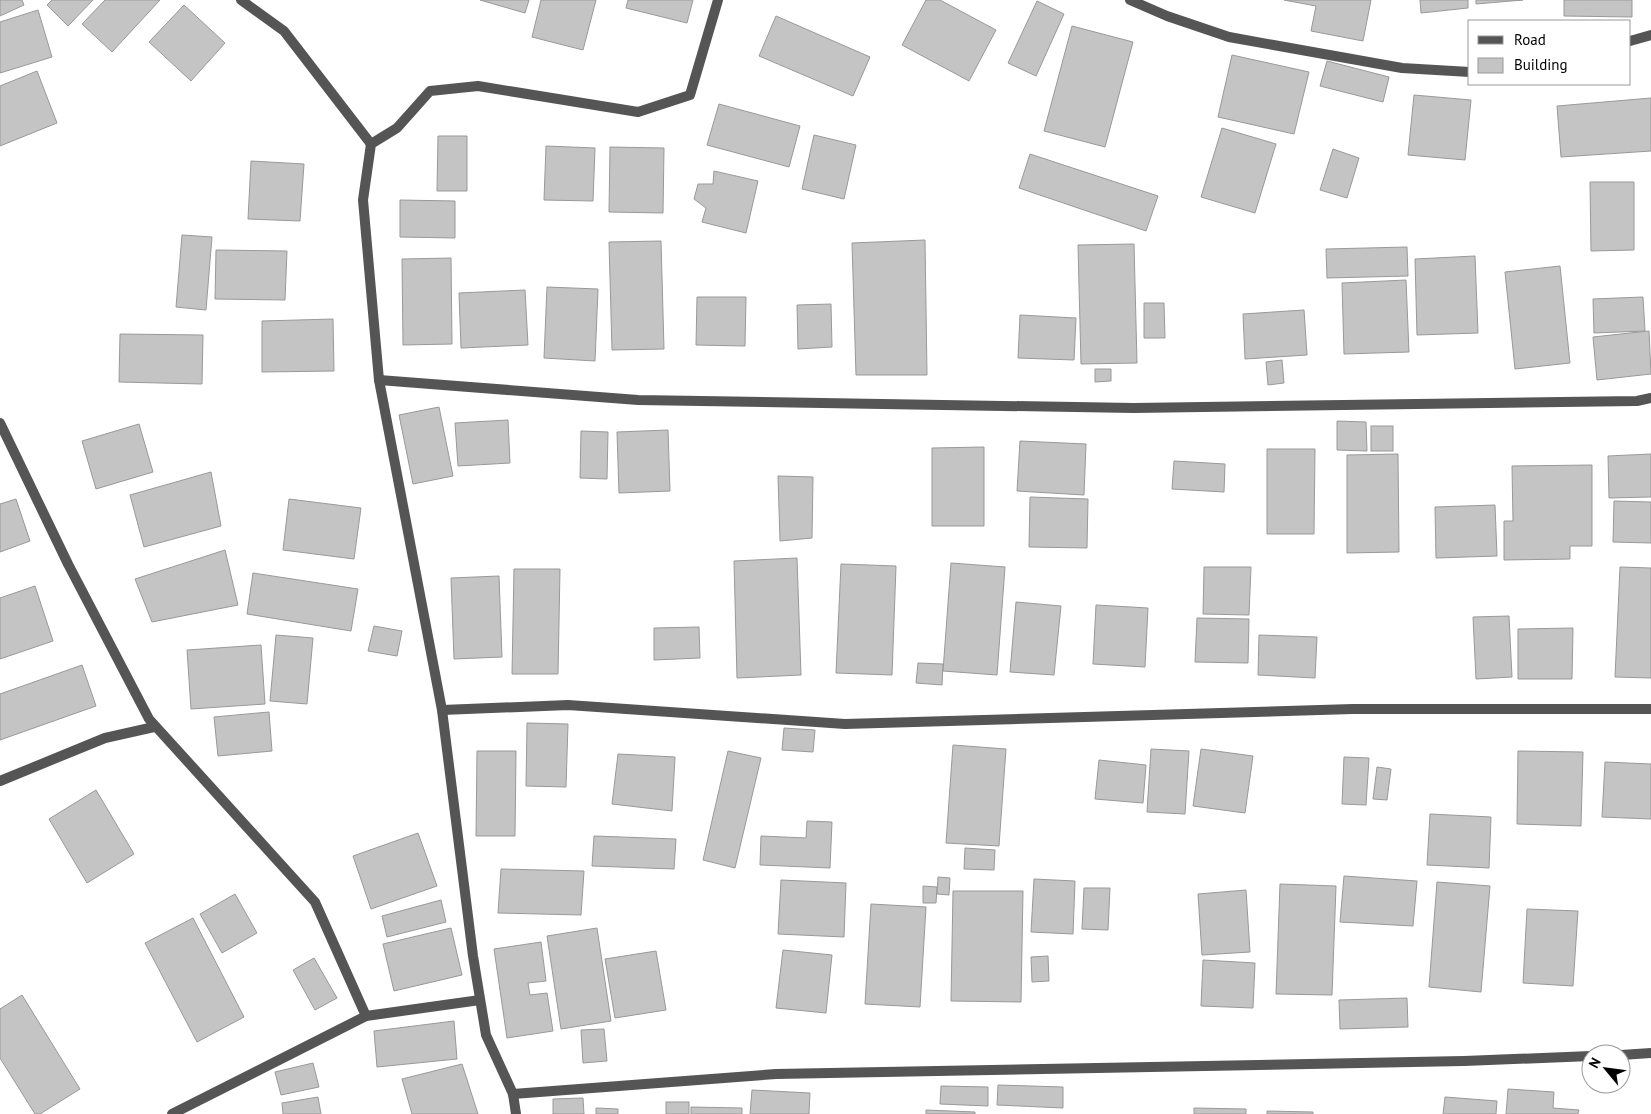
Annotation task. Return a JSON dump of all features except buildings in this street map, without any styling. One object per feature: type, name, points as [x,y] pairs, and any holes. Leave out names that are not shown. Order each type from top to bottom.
[{"type":"street","points":[[241,0],[284,31],[370,144],[363,200],[379,380],[442,710],[486,1035],[513,1094],[516,1114]]},
{"type":"street","points":[[370,144],[397,128],[430,91],[478,86],[638,112],[690,95],[718,0]]},
{"type":"street","points":[[1130,0],[1167,16],[1229,37],[1402,68],[1468,72]]},
{"type":"street","points":[[1631,41],[1651,35]]},
{"type":"street","points":[[379,380],[638,400],[1114,408],[1617,401],[1651,398]]},
{"type":"street","points":[[0,423],[68,564],[154,727],[315,902],[366,1016]]},
{"type":"street","points":[[442,710],[568,705],[845,724],[1353,709],[1651,709]]},
{"type":"street","points":[[0,781],[105,738],[154,727]]},
{"type":"street","points":[[172,1114],[366,1016],[480,1000]]},
{"type":"street","points":[[1631,1054],[1651,1053]]},
{"type":"street","points":[[513,1094],[776,1074],[1454,1062],[1581,1056]]}]
